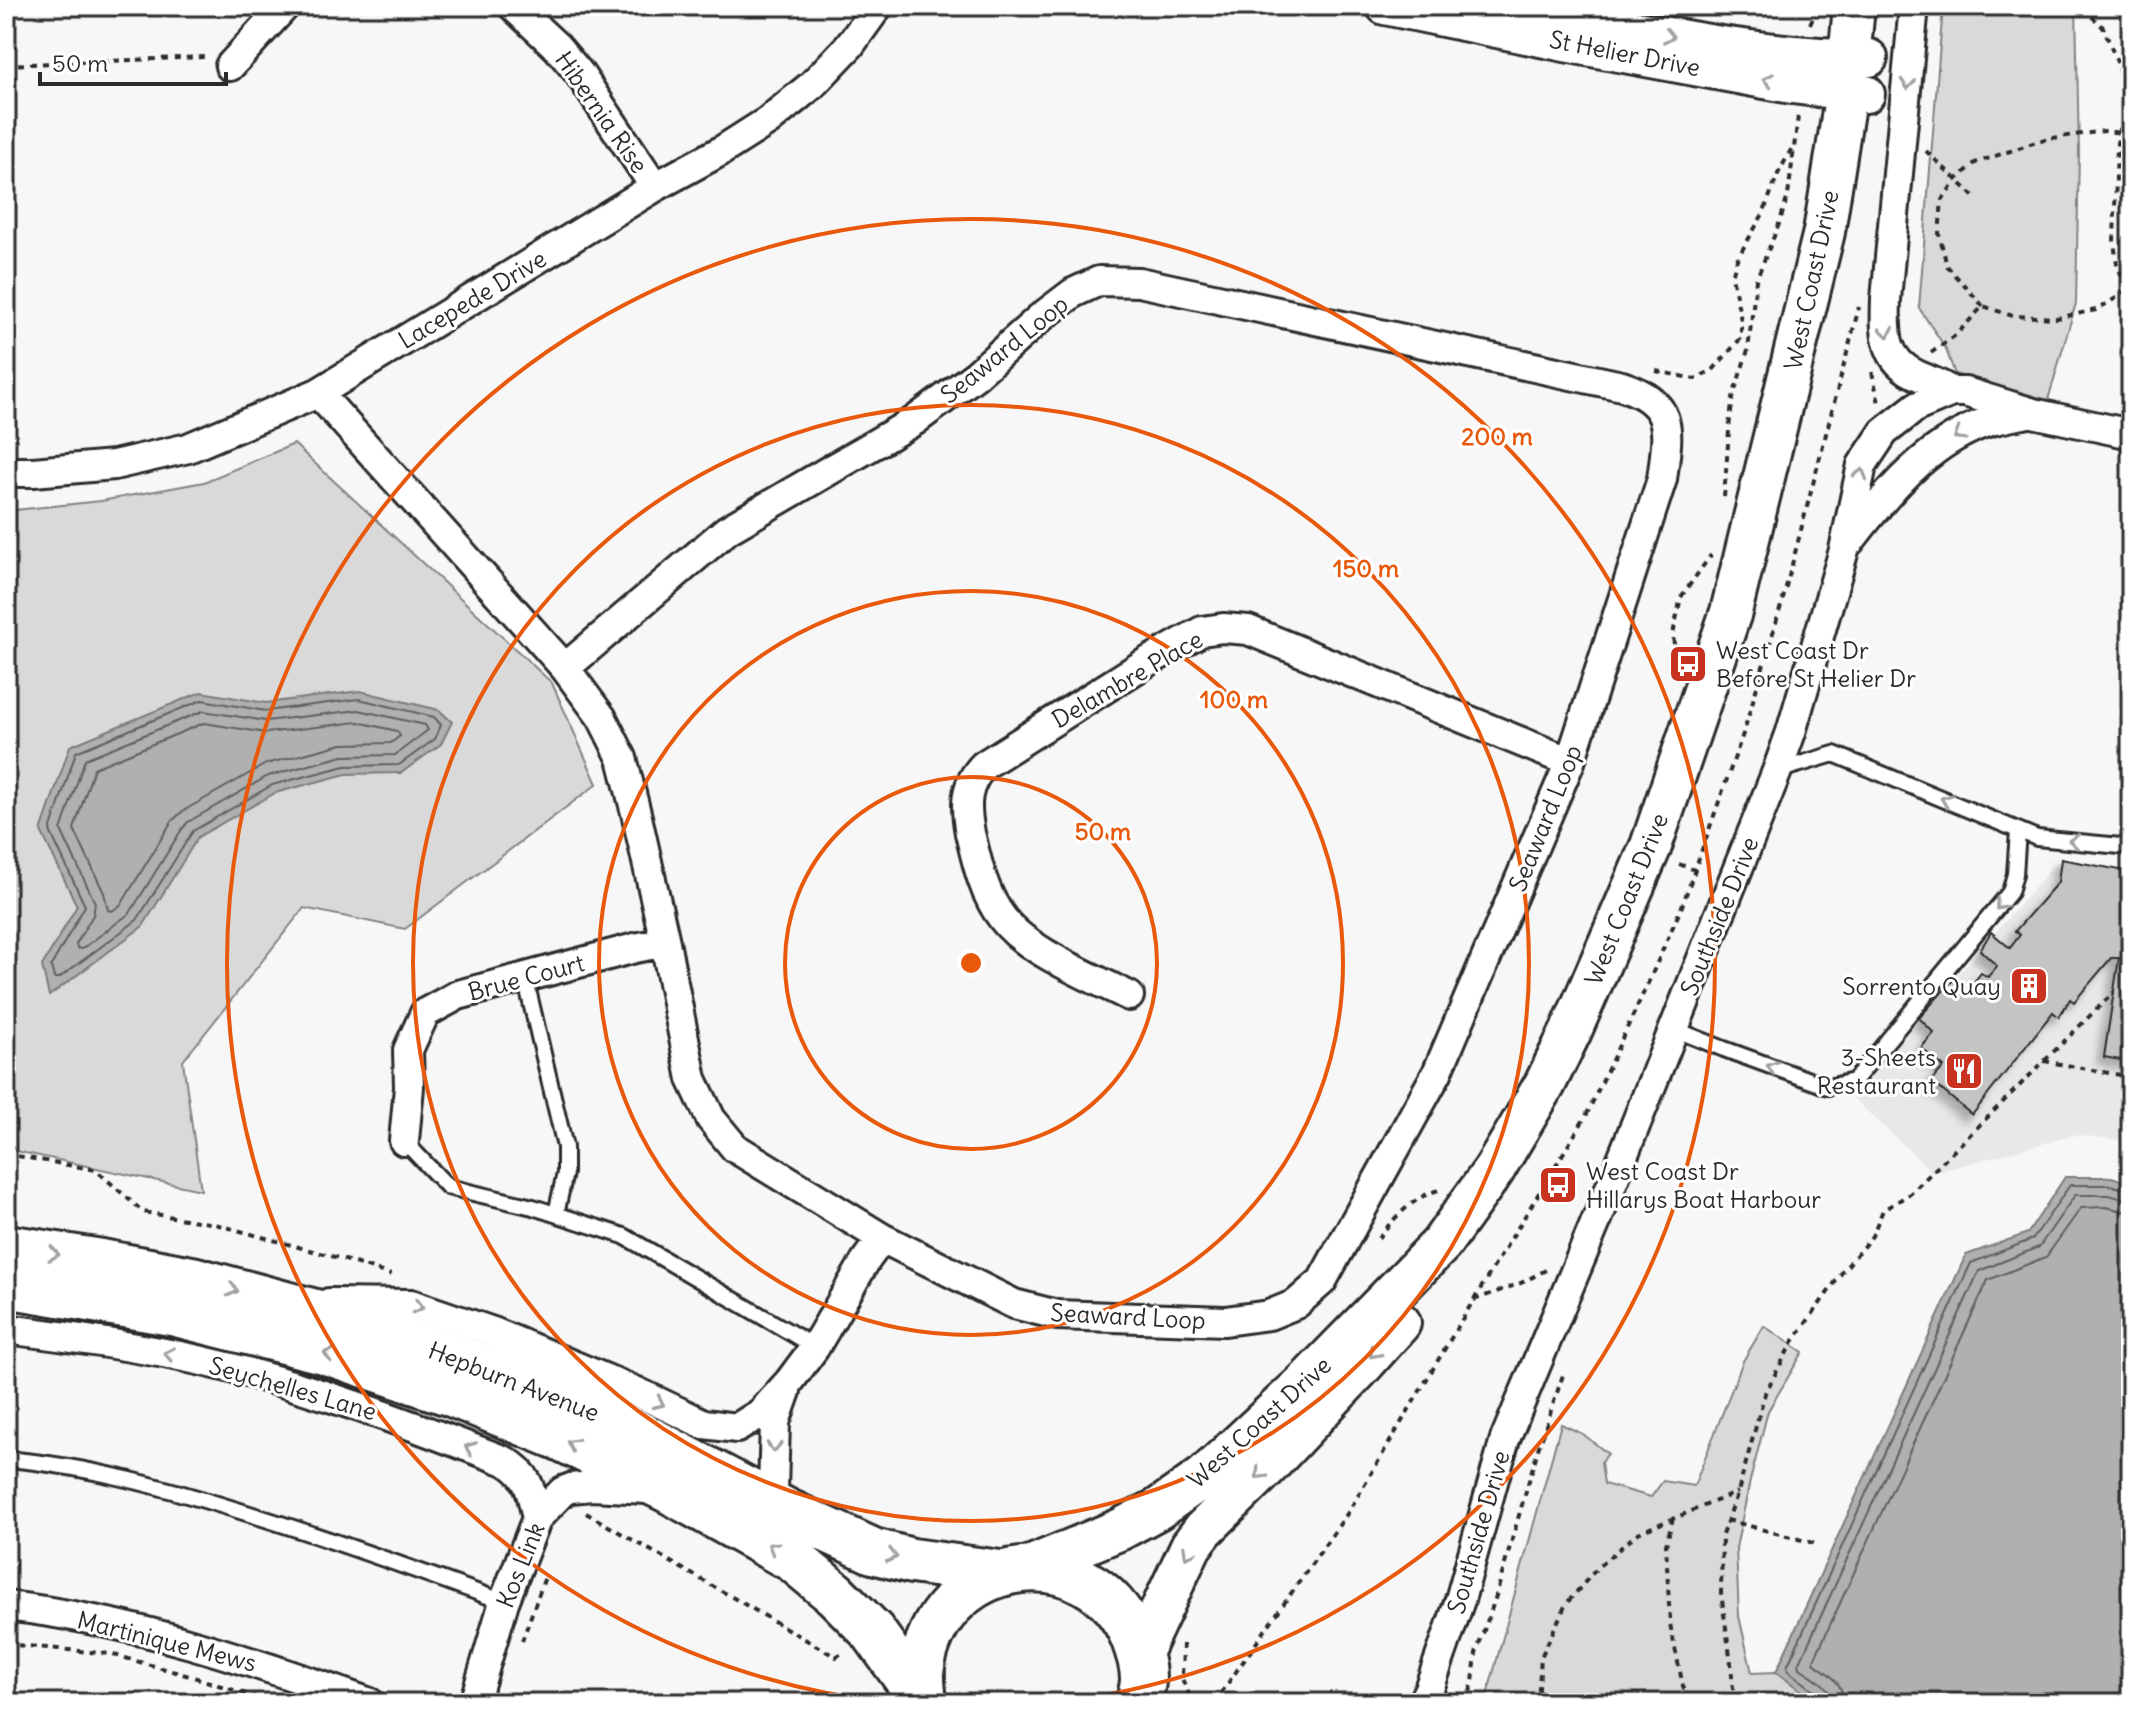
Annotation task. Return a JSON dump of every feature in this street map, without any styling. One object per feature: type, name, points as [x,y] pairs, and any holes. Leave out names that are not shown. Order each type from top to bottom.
[{"type":"main road","name":"West Coast Drive","points":[[1146,1685],[1167,1601],[1176,1575],[1197,1537],[1359,1369],[1483,1225],[1529,1155],[1574,1073],[1649,903],[1707,746],[1754,601],[1843,248],[1858,75],[1854,6]]},
{"type":"main road","name":"West Coast Drive","points":[[1013,1570],[1121,1529],[1158,1509],[1205,1476],[1306,1382],[1441,1244],[1494,1170],[1545,1084],[1651,846],[1731,612],[1824,232],[1874,6]]},
{"type":"main road","name":"Hepburn Avenue","points":[[6,1247],[192,1279],[360,1324],[500,1372],[607,1417],[786,1511],[873,1551],[912,1561],[1065,1573],[1099,1591],[1125,1619],[1146,1685]]},
{"type":"main road","name":"Hepburn Avenue","points":[[6,1285],[172,1313],[323,1351],[452,1394],[558,1437],[668,1490],[794,1560],[835,1594],[873,1632],[924,1703]]},
{"type":"main road","points":[[924,1703],[922,1662],[936,1622],[963,1592],[1013,1570]]},
{"type":"street","points":[[235,61],[285,6]]},
{"type":"street","name":"Hibernia Rise","points":[[513,6],[557,47],[579,73],[655,187]]},
{"type":"street","name":"Lacepede Drive","points":[[6,472],[114,465],[188,448],[318,393],[768,121],[812,85],[850,45],[878,6]]},
{"type":"street","name":"St Helier Drive","points":[[1385,6],[1568,21]]},
{"type":"street","name":"St Helier Drive","points":[[1510,6],[1792,85],[1858,75]]},
{"type":"street","points":[[1914,6],[1886,299],[1886,338],[1893,355],[1904,368],[1952,392]]},
{"type":"street","name":"Seaward Loop","points":[[318,393],[565,668],[602,718],[622,758],[637,817],[692,1079],[711,1119],[735,1148],[882,1238],[1014,1304],[1057,1315],[1225,1321],[1269,1315],[1296,1304],[1322,1281],[1437,1073],[1570,762],[1662,479],[1667,439],[1664,422],[1658,406],[1641,392],[1622,386],[1139,282],[1099,281],[1073,293],[976,375],[914,421],[727,530],[565,668]]},
{"type":"street","name":"Southside Drive","points":[[1422,1703],[1460,1600],[1505,1439],[1575,1274],[1791,732],[1844,550],[1862,465],[1884,432],[1916,407],[1952,392],[1965,392],[2033,413],[2131,434]]},
{"type":"street","name":"Southside Drive","points":[[1844,550],[1874,509],[1929,454],[1968,429],[2033,413]]},
{"type":"street","name":"Delambre Place","points":[[1129,996],[1029,945],[1004,921],[988,896],[975,855],[967,816],[967,792],[973,775],[984,765],[1202,631],[1223,628],[1248,630],[1570,762]]},
{"type":"street","name":"Brue Court","points":[[404,1141],[409,1087],[408,1050],[425,1013],[458,995],[665,942]]},
{"type":"street","points":[[284,1303],[411,1304],[493,1332],[637,1392],[704,1424],[737,1428],[761,1413],[789,1382],[815,1347],[882,1238]]},
{"type":"street","name":"Southside Drive","points":[[1441,1703],[1475,1603],[1519,1441],[1575,1274]]},
{"type":"street","name":"Seychelles Lane","points":[[6,1329],[99,1341],[199,1360],[384,1414],[516,1468],[524,1475],[537,1518]]},
{"type":"street","points":[[786,1511],[773,1490],[775,1422],[789,1382]]},
{"type":"street","name":"Kos Link","points":[[474,1703],[504,1602],[537,1518],[563,1491],[571,1488],[592,1486],[668,1490]]},
{"type":"street","name":"Martinique Mews","points":[[6,1606],[160,1635],[268,1666],[370,1703]]},
{"type":"lane","points":[[1777,771],[1834,754],[2037,838],[2131,847]]},
{"type":"lane","points":[[1674,1029],[1828,1087],[1854,1081],[2010,892],[2015,874],[2018,831]]},
{"type":"lane","points":[[525,977],[565,1147],[565,1173],[556,1214]]},
{"type":"lane","points":[[404,1141],[448,1187],[533,1207],[624,1236],[815,1347]]},
{"type":"lane","points":[[6,1459],[44,1462],[184,1493],[389,1560],[504,1602]]},
{"type":"path","points":[[2087,6],[2089,14],[2103,27],[2119,67],[2124,111],[2117,143],[2114,242],[2117,264],[2129,288],[2131,300]]},
{"type":"path","points":[[6,65],[235,61]]},
{"type":"path","points":[[2129,288],[2096,310],[2057,318],[2013,316],[1983,306],[1947,266],[1939,234],[1942,200],[1956,180],[1975,163],[2045,139],[2104,131],[2131,134]]},
{"type":"path","points":[[1648,369],[1695,379],[1713,370],[1741,338],[1741,320],[1732,276],[1737,259],[1763,214],[1778,174],[1795,142]]},
{"type":"path","points":[[1926,151],[1977,199]]},
{"type":"path","points":[[1930,353],[1956,335],[1983,306]]},
{"type":"path","points":[[2129,399],[2131,388]]},
{"type":"path","points":[[1758,1703],[1733,1703],[1721,1593],[1722,1535],[1738,1492],[1765,1393],[1792,1343],[1872,1236],[1883,1210],[1910,1194],[2114,992]]},
{"type":"path","points":[[2044,1061],[2131,1077]]},
{"type":"path","points":[[1466,1703],[1473,1683],[1476,1653],[1567,1365]]},
{"type":"path","points":[[1538,1703],[1541,1657],[1566,1604],[1599,1566],[1638,1533],[1738,1492]]},
{"type":"path","points":[[1673,1518],[1666,1545],[1670,1624],[1683,1686],[1691,1703]]},
{"type":"path","points":[[1727,1520],[1817,1544]]},
{"type":"path","points":[[521,1644],[547,1571]]},
{"type":"path","points":[[6,1644],[111,1654],[273,1703]]},
{"type":"shaded area","points":[[1943,6],[2076,6],[2079,152],[2076,303],[2048,400],[1955,374],[1945,347],[1919,308]]},
{"type":"shaded area","points":[[294,444],[552,683],[597,784],[405,929],[304,908],[183,1061],[201,1190],[6,1149],[6,511],[101,501],[204,482]]},
{"type":"shaded area","points":[[2057,862],[2131,872],[2131,1141],[2075,1135],[1933,1173],[1851,1096]]},
{"type":"shaded area","points":[[1764,1326],[1803,1352],[1768,1411],[1750,1481],[1736,1548],[1739,1616],[1752,1673],[1776,1672],[1818,1703],[1485,1703],[1561,1424],[1583,1434],[1608,1454],[1601,1462],[1604,1484],[1651,1497],[1663,1481],[1694,1486],[1743,1361]]},
{"type":"water","points":[[360,691],[439,710],[452,722],[441,744],[401,773],[346,774],[275,793],[198,837],[143,926],[49,996],[42,966],[77,906],[41,831],[70,746],[201,692],[266,703]]},
{"type":"water","points":[[2065,1177],[2112,1177],[2131,1184],[2131,1703],[1818,1703],[1776,1672],[1966,1255],[2028,1233]]},
{"type":"building","name":"Sorrento Quay","points":[[2061,859],[2131,872],[2131,1062],[2104,1057],[2119,958],[2111,958],[2074,1002],[2070,999],[2059,1017],[2053,1012],[1972,1115],[1931,1081],[1944,1067],[1921,1048],[1934,1033],[1919,1018],[1953,980],[1966,992],[1981,973],[1988,977],[1997,966],[1980,950],[1991,932],[2010,948],[2020,935],[2015,931],[2058,882]]},
{"type":"place","name":"West Coast Dr Before St Helier Dr","points":[[1688,664]]},
{"type":"place","name":"Sorrento Quay","points":[[2029,986]]},
{"type":"place","name":"3-Sheets Restaurant","points":[[1964,1071]]},
{"type":"place","name":"West Coast Dr Hillarys Boat Harbour","points":[[1558,1185]]}]
